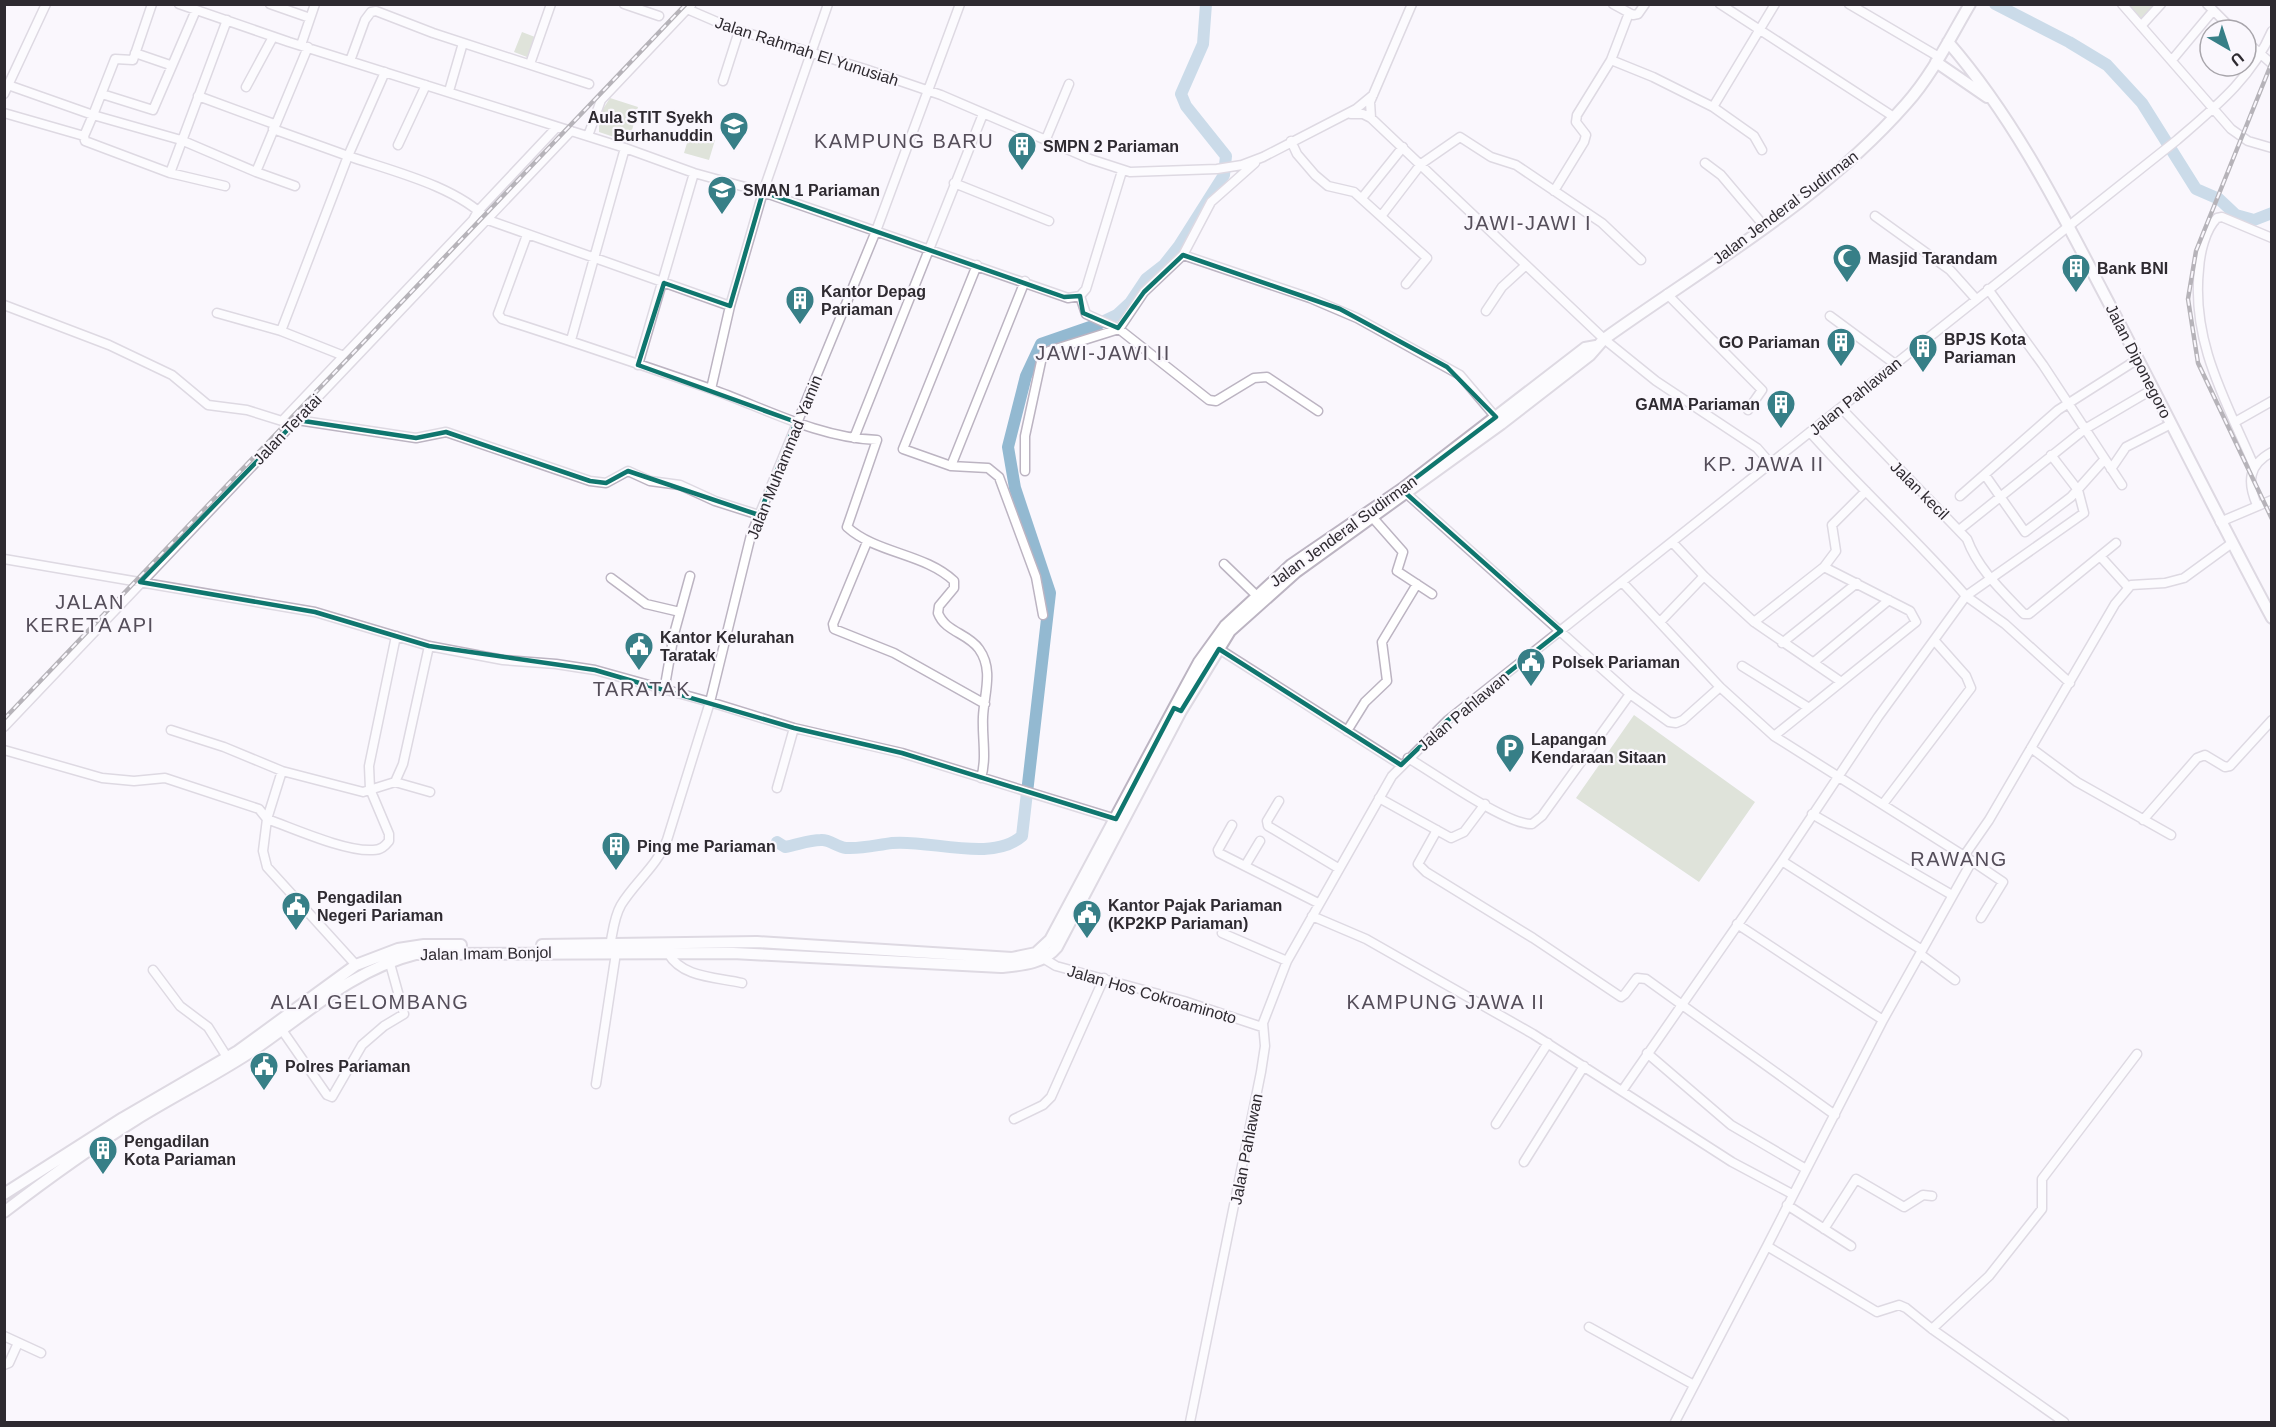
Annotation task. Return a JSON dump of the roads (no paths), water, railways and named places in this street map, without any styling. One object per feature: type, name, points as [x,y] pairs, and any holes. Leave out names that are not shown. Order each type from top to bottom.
[{"type":"main road","name":"Jalan Jenderal Sudirman","points":[[1041,957],[1093,871],[1211,644],[1225,626],[1291,565],[1373,518],[1407,494],[1499,421],[1585,348],[1600,343],[1765,227],[1832,174],[1894,117],[1938,59],[1970,5]]},
{"type":"main road","name":"Jalan Diponegoro","points":[[1948,42],[2016,132],[2068,225],[2271,618]]},
{"type":"main road","name":"Jalan Diponegoro","points":[[1938,59],[1999,107]]},
{"type":"main road","name":"Jalan Jenderal Sudirman","points":[[1093,871],[1116,819],[1177,709],[1230,631],[1262,600],[1343,534],[1402,489],[1499,421]]},
{"type":"main road","name":"Jalan Imam Bonjol","points":[[612,950],[757,942],[889,956]]},
{"type":"main road","points":[[757,942],[757,955]]},
{"type":"main road","name":"Jalan Imam Bonjol","points":[[194,1081],[282,1030],[356,965],[412,946],[757,955],[1041,957]]},
{"type":"main road","name":"Jalan Imam Bonjol","points":[[4,1194],[135,1120],[325,993],[357,976],[389,960],[416,954],[473,948]]},
{"type":"main road","name":"Jalan Imam Bonjol","points":[[4,1212],[60,1164]]},
{"type":"street","points":[[4,94],[46,4]]},
{"type":"street","points":[[152,4],[131,62],[115,59],[84,136],[85,141],[170,172],[225,186]]},
{"type":"street","points":[[179,4],[273,37],[763,192],[1025,281],[1064,297],[1080,296]]},
{"type":"street","points":[[210,14],[213,4]]},
{"type":"street","points":[[270,4],[310,18]]},
{"type":"street","points":[[256,172],[305,46],[315,4]]},
{"type":"street","points":[[530,64],[551,4]]},
{"type":"street","points":[[624,4],[659,16]]},
{"type":"street","points":[[711,389],[730,306],[763,192],[828,4]]},
{"type":"street","name":"Jalan Muhammad Yamin","points":[[596,1084],[613,926],[622,904],[665,846],[710,702],[751,535],[876,231],[960,4]]},
{"type":"street","points":[[1371,118],[1370,102],[1412,4]]},
{"type":"street","points":[[1613,4],[1629,13],[1638,14],[1645,4]]},
{"type":"street","points":[[1720,4],[1894,117]]},
{"type":"street","points":[[1713,107],[1775,4]]},
{"type":"street","points":[[1849,4],[1938,59]]},
{"type":"street","points":[[2122,4],[2231,129],[2248,141],[2271,148]]},
{"type":"street","points":[[2141,26],[2161,4]]},
{"type":"street","points":[[588,136],[601,100],[689,7]]},
{"type":"street","name":"Jalan Rahmah El Yunusiah","points":[[689,7],[740,31],[813,52],[941,95],[1122,171]]},
{"type":"street","points":[[2172,60],[2209,8]]},
{"type":"street","points":[[102,94],[153,110],[170,65],[196,10]]},
{"type":"street","points":[[350,61],[365,20],[371,12],[588,84]]},
{"type":"street","points":[[1554,191],[1584,142],[1586,135],[1576,122],[1577,115],[1611,60],[1629,13]]},
{"type":"street","points":[[170,172],[227,20]]},
{"type":"street","points":[[723,81],[740,31]]},
{"type":"street","points":[[2262,55],[2271,32]]},
{"type":"street","points":[[246,87],[273,37]]},
{"type":"street","points":[[449,91],[463,43]]},
{"type":"street","points":[[2258,52],[2271,64]]},
{"type":"street","points":[[135,53],[170,65]]},
{"type":"street","name":"Jalan Pahlawan","points":[[1190,1422],[1261,1072],[1265,1046],[1262,1027],[1287,961],[1338,868],[1401,765],[1448,720],[2158,155],[2214,108],[2262,55]]},
{"type":"street","points":[[1611,60],[1653,77],[1713,107],[1754,136],[1762,150]]},
{"type":"street","points":[[281,331],[348,156],[385,72]]},
{"type":"street","points":[[935,76],[934,82],[941,95]]},
{"type":"street","points":[[398,145],[426,84]]},
{"type":"street","points":[[1046,140],[1069,84]]},
{"type":"street","points":[[8,85],[93,115],[181,140],[295,186]]},
{"type":"street","points":[[1025,471],[1025,436],[1042,357],[1049,351],[1118,328],[1138,298],[1183,255],[1211,202],[1243,171],[1291,141],[1358,108],[1373,95]]},
{"type":"street","points":[[198,96],[348,156],[435,187],[478,211],[488,220],[730,306]]},
{"type":"street","points":[[4,113],[84,136]]},
{"type":"street","points":[[854,438],[982,114]]},
{"type":"street","points":[[1341,116],[1363,114],[1371,118],[1526,265],[1600,343],[1757,448],[1771,464]]},
{"type":"street","points":[[4,306],[109,345],[172,375],[208,405],[248,410],[282,421],[557,128]]},
{"type":"street","name":"Jalan Teratai","points":[[4,727],[571,131]]},
{"type":"street","points":[[1382,215],[1421,164],[1460,137],[1491,156],[1516,165],[1608,228],[1641,260]]},
{"type":"street","points":[[1291,141],[1304,164],[1324,183],[1334,189],[1350,190],[1362,198],[1427,258],[1406,284]]},
{"type":"street","points":[[1362,198],[1403,147]]},
{"type":"street","points":[[571,340],[625,148]]},
{"type":"street","points":[[1263,158],[1242,165],[1217,169],[1122,171],[1088,284],[1080,296],[1083,311],[1118,328],[1209,400],[1216,401],[1254,378],[1267,377],[1318,411]]},
{"type":"street","points":[[1704,163],[1721,175],[1765,227]]},
{"type":"street","points":[[638,365],[664,283],[694,172]]},
{"type":"street","points":[[954,183],[1048,221]]},
{"type":"street","points":[[1875,216],[1950,270],[1976,299]]},
{"type":"street","points":[[2257,505],[2250,485],[2254,466],[2218,387],[2201,333],[2197,303],[2203,245],[2217,218],[2222,217],[2271,238]]},
{"type":"street","points":[[526,235],[499,316],[711,389],[796,422],[854,438],[877,440],[847,526],[867,542],[918,560],[954,581],[954,588],[939,606],[938,614],[946,626],[967,637],[981,652],[987,670],[985,764],[981,778]]},
{"type":"street","points":[[1183,255],[1310,297],[1348,314],[1460,375],[1499,421]]},
{"type":"street","points":[[977,265],[903,449],[951,466],[988,468],[999,477],[1035,577],[1042,615]]},
{"type":"street","points":[[1486,311],[1502,287],[1526,265]]},
{"type":"street","points":[[951,466],[1025,281]]},
{"type":"street","points":[[1988,289],[2037,355],[2066,404],[2122,485]]},
{"type":"street","points":[[1667,294],[1762,390],[1748,410]]},
{"type":"street","points":[[218,313],[281,331],[344,356]]},
{"type":"street","points":[[1830,316],[1895,364]]},
{"type":"street","points":[[1960,496],[2066,404],[2138,359]]},
{"type":"street","points":[[1959,530],[2085,429],[2153,389]]},
{"type":"street","points":[[2235,422],[2271,401]]},
{"type":"street","name":"Jalan kecil","points":[[1841,408],[1959,530],[1991,579],[2024,614],[2029,614],[2100,556]]},
{"type":"street","points":[[297,420],[416,438],[446,432],[590,481],[606,483],[628,471],[651,481],[680,485],[715,501],[759,515]]},
{"type":"street","points":[[2110,469],[2126,447],[2171,424]]},
{"type":"street","points":[[1810,432],[1966,596],[2005,624],[2070,683]]},
{"type":"street","points":[[2254,466],[2271,452]]},
{"type":"street","points":[[1622,1091],[1681,1003],[1782,861],[1837,776],[1966,596],[2082,516],[2084,510],[2078,490],[2051,455]]},
{"type":"street","points":[[1985,475],[2025,532],[2058,509],[2104,460]]},
{"type":"street","points":[[1754,621],[1824,567],[1836,551],[1832,525],[1866,491]]},
{"type":"street","points":[[1407,494],[1630,694],[1665,720],[1676,723],[1720,687]]},
{"type":"street","points":[[2220,522],[2271,500]]},
{"type":"street","points":[[1373,518],[1403,552],[1397,571],[1432,594]]},
{"type":"street","points":[[867,542],[832,624],[834,629],[894,653],[985,704]]},
{"type":"street","points":[[1673,543],[1704,576],[1754,621],[1782,643],[1814,662],[1839,681]]},
{"type":"street","points":[[2116,543],[2100,556],[2128,587]]},
{"type":"street","points":[[1675,1422],[1883,1020],[1952,896],[1968,859],[2115,604],[2128,587],[2184,578],[2232,543]]},
{"type":"street","points":[[4,559],[315,612],[429,646],[503,660],[556,663],[595,670],[794,728],[902,753],[1116,819]]},
{"type":"street","points":[[1224,564],[1256,595]]},
{"type":"street","points":[[1774,736],[1839,681],[1916,622],[1910,611],[1824,567]]},
{"type":"street","points":[[664,691],[680,612],[690,576]]},
{"type":"street","points":[[1660,622],[1704,576]]},
{"type":"street","points":[[611,578],[646,604],[680,612]]},
{"type":"street","points":[[1623,583],[1720,687],[1774,736],[2003,882],[1981,918]]},
{"type":"street","points":[[1347,731],[1365,702],[1387,681],[1382,642],[1417,584]]},
{"type":"street","points":[[1782,643],[1857,584]]},
{"type":"street","points":[[1814,662],[1889,600]]},
{"type":"street","points":[[4,750],[102,778],[134,781],[165,778],[252,806],[264,813],[267,819],[335,843],[373,850],[384,848],[389,841],[389,834],[370,789],[370,753],[396,636]]},
{"type":"street","points":[[1883,804],[1971,688],[1966,676],[1934,640]]},
{"type":"street","points":[[395,782],[403,764],[429,646]]},
{"type":"street","points":[[1219,649],[1401,765]]},
{"type":"street","points":[[1742,666],[1809,708]]},
{"type":"street","points":[[1408,758],[1520,823],[1532,824],[1539,820],[1630,694]]},
{"type":"street","points":[[2143,820],[2197,758],[2205,755],[2225,767],[2230,766],[2271,720]]},
{"type":"street","points":[[777,788],[794,728]]},
{"type":"street","points":[[171,730],[282,771],[363,792],[395,782],[430,792]]},
{"type":"street","points":[[2031,748],[2077,782],[2171,835]]},
{"type":"street","points":[[282,771],[267,819],[263,851],[267,867],[356,965]]},
{"type":"street","points":[[1379,798],[1451,838],[1460,835],[1485,804]]},
{"type":"street","points":[[1279,801],[1267,822],[1268,826],[1338,868]]},
{"type":"street","points":[[1812,814],[1952,896]]},
{"type":"street","points":[[1232,825],[1218,852],[1318,903]]},
{"type":"street","points":[[1437,830],[1418,864],[1426,872],[1533,938],[1621,997],[1637,978],[1641,977],[1681,1003],[1710,1027],[1835,1115]]},
{"type":"street","points":[[1245,866],[1260,842]]},
{"type":"street","points":[[1782,861],[1921,952],[1955,980]]},
{"type":"street","points":[[1312,916],[1366,939],[1548,1043],[1732,1162],[1792,1194]]},
{"type":"street","points":[[1737,924],[1883,1020]]},
{"type":"street","points":[[1222,933],[1287,961]]},
{"type":"street","points":[[668,953],[673,962],[684,970],[742,983]]},
{"type":"street","name":"Jalan Hos Cokroaminoto","points":[[1041,957],[1056,966],[1104,978],[1262,1027]]},
{"type":"street","points":[[282,1030],[327,1095],[332,1097],[362,1045],[384,1026],[404,1014],[389,960]]},
{"type":"street","points":[[153,970],[183,1009],[208,1027],[227,1057]]},
{"type":"street","points":[[1014,1119],[1043,1105],[1051,1097],[1104,978]]},
{"type":"street","points":[[1496,1124],[1548,1043]]},
{"type":"street","points":[[1647,1053],[1731,1125],[1806,1169]]},
{"type":"street","points":[[1932,1329],[1989,1276],[2042,1209],[2042,1179],[2137,1054]]},
{"type":"street","points":[[1524,1162],[1584,1066]]},
{"type":"street","points":[[1824,1229],[1856,1179],[1904,1207],[1923,1195],[1932,1196]]},
{"type":"street","points":[[1787,1206],[1851,1246]]},
{"type":"street","points":[[1767,1246],[1877,1312],[1902,1305],[1932,1329],[2064,1422]]},
{"type":"street","points":[[1589,1327],[1695,1385]]},
{"type":"street","points":[[4,1336],[41,1353]]},
{"type":"street","points":[[4,1365],[9,1363],[18,1343]]},
{"type":"waterway","points":[[777,842],[785,847],[824,840],[846,848],[907,843],[977,849],[1009,844],[1022,836],[1050,593],[1015,488],[1008,447],[1026,376],[1041,344],[1096,325],[1117,315],[1130,303],[1146,279],[1164,265],[1179,246],[1224,175],[1226,156],[1186,106],[1181,94],[1203,44],[1206,4]]},
{"type":"waterway","points":[[1995,4],[2069,42],[2107,65],[2142,103],[2196,189],[2219,199],[2236,215],[2254,220],[2272,213]]},
{"type":"railway","points":[[4,719],[686,4]]},
{"type":"railway","points":[[2272,62],[2196,251],[2188,299],[2198,363],[2272,519]]},
{"type":"place","name":"Aula STIT Syekh Burhanuddin","points":[[734,152]]},
{"type":"place","name":"SMPN 2 Pariaman","points":[[1022,172]]},
{"type":"place","name":"SMAN 1 Pariaman","points":[[722,216]]},
{"type":"place","name":"Masjid Tarandam","points":[[1847,284]]},
{"type":"place","name":"Bank BNI","points":[[2076,294]]},
{"type":"place","name":"Kantor Depag Pariaman","points":[[800,326]]},
{"type":"place","name":"GO Pariaman","points":[[1841,368]]},
{"type":"place","name":"BPJS Kota Pariaman","points":[[1923,374]]},
{"type":"place","name":"GAMA Pariaman","points":[[1781,430]]},
{"type":"place","name":"Kantor Kelurahan Taratak","points":[[639,672]]},
{"type":"place","name":"Polsek Pariaman","points":[[1531,688]]},
{"type":"place","name":"Lapangan Kendaraan Sitaan","points":[[1510,774]]},
{"type":"place","name":"Ping me Pariaman","points":[[616,872]]},
{"type":"place","name":"Pengadilan Negeri Pariaman","points":[[296,932]]},
{"type":"place","name":"Kantor Pajak Pariaman (KP2KP Pariaman)","points":[[1087,940]]},
{"type":"place","name":"Polres Pariaman","points":[[264,1092]]},
{"type":"place","name":"Pengadilan Kota Pariaman","points":[[103,1176]]},
{"type":"district","name":"KAMPUNG BARU","points":[[904,141]]},
{"type":"district","name":"JAWI-JAWI I","points":[[1528,223]]},
{"type":"district","name":"JAWI-JAWI II","points":[[1103,353]]},
{"type":"district","name":"KP. JAWA II","points":[[1764,464]]},
{"type":"district","name":"JALAN KERETA API","points":[[90,614]]},
{"type":"district","name":"TARATAK","points":[[642,689]]},
{"type":"district","name":"RAWANG","points":[[1959,859]]},
{"type":"district","name":"ALAI GELOMBANG","points":[[370,1002]]},
{"type":"district","name":"KAMPUNG JAWA II","points":[[1446,1002]]}]
